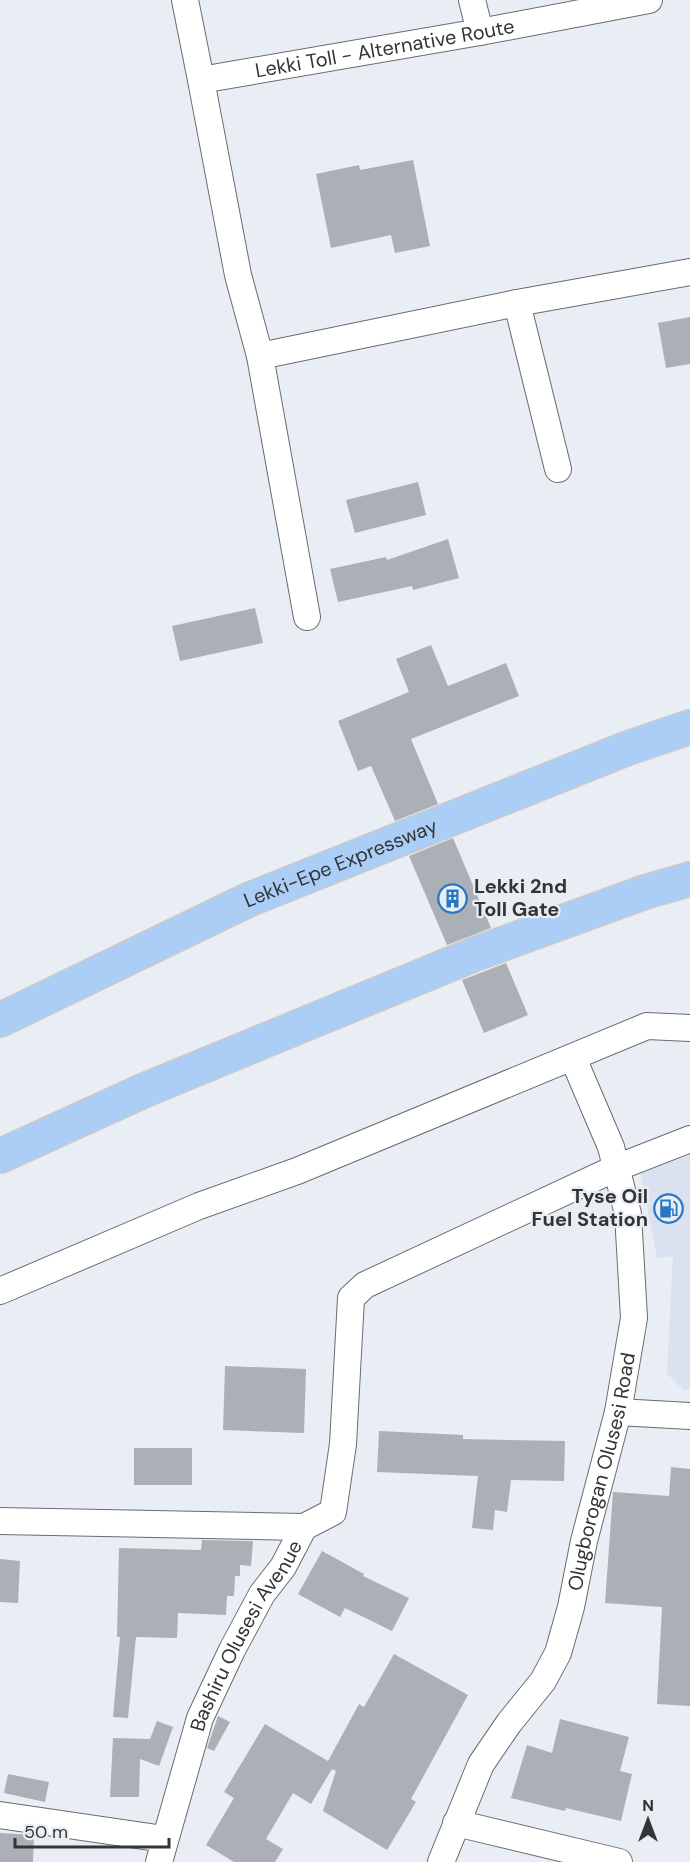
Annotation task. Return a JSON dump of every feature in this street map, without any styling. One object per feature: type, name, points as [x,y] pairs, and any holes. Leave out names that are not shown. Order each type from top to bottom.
[{"type":"highway","name":"Lekki-Epe Expressway","points":[[0,1020],[248,900],[628,748],[690,727]]},
{"type":"highway","points":[[0,1156],[145,1090],[475,954],[645,892],[690,879]]},
{"type":"street","points":[[185,0],[238,275],[260,356],[306,617]]},
{"type":"street","points":[[472,0],[480,32]]},
{"type":"street","name":"Lekki Toll - Alternative Route","points":[[201,80],[649,0]]},
{"type":"street","points":[[260,356],[517,303],[690,272]]},
{"type":"street","points":[[517,303],[558,469]]},
{"type":"street","points":[[0,1291],[199,1206],[297,1171],[647,1026],[690,1028]]},
{"type":"street","name":"Olugborogan Olusesi Road","points":[[441,1862],[481,1764],[509,1723],[543,1681],[558,1653],[571,1607],[589,1520],[618,1412],[634,1318],[628,1214],[611,1146],[573,1058]]},
{"type":"street","points":[[616,1168],[690,1139]]},
{"type":"street","name":"Bashiru Olusesi Avenue","points":[[161,1850],[200,1718],[232,1650],[262,1594],[283,1567],[304,1527],[333,1512],[344,1444],[351,1298],[365,1285],[616,1168]]},
{"type":"street","points":[[618,1412],[690,1416]]},
{"type":"street","points":[[0,1521],[304,1527]]},
{"type":"street","points":[[0,1815],[161,1850]]},
{"type":"street","points":[[456,1823],[593,1859],[619,1862]]},
{"type":"shaded area","name":"Tyse Oil Fuel Station","points":[[690,1145],[690,1390],[683,1390],[667,1373],[673,1256],[657,1258],[639,1164]]},
{"type":"building","points":[[413,160],[430,246],[395,253],[391,235],[331,248],[316,174],[359,165],[360,170]]},
{"type":"building","points":[[690,317],[690,364],[666,368],[658,323]]},
{"type":"building","points":[[418,482],[426,515],[355,533],[346,500]]},
{"type":"building","points":[[448,539],[459,578],[413,590],[412,586],[338,602],[330,569],[386,557],[387,560]]},
{"type":"building","points":[[255,608],[263,643],[180,661],[172,626]]},
{"type":"building","points":[[431,645],[448,686],[506,663],[519,696],[411,739],[438,804],[395,821],[371,766],[358,771],[338,721],[409,692],[396,659]]},
{"type":"building","points":[[453,838],[491,928],[447,945],[409,856]]},
{"type":"building","points":[[506,963],[528,1015],[484,1033],[462,980]]},
{"type":"building","points":[[225,1366],[306,1369],[304,1433],[223,1430]]},
{"type":"building","points":[[379,1431],[463,1435],[463,1439],[565,1441],[564,1481],[511,1480],[507,1512],[495,1510],[493,1530],[472,1528],[478,1476],[377,1472]]},
{"type":"building","points":[[134,1448],[192,1448],[192,1485],[134,1485]]},
{"type":"building","points":[[671,1467],[690,1469],[690,1706],[657,1704],[662,1607],[605,1603],[613,1492],[669,1496]]},
{"type":"building","points":[[202,1540],[253,1541],[251,1566],[240,1565],[240,1576],[235,1576],[234,1596],[227,1596],[226,1615],[178,1613],[177,1638],[136,1637],[128,1718],[113,1717],[120,1637],[117,1637],[119,1548],[201,1550]]},
{"type":"building","points":[[322,1551],[364,1574],[363,1576],[409,1598],[392,1631],[345,1608],[340,1617],[298,1594]]},
{"type":"building","points":[[0,1559],[20,1561],[18,1603],[0,1602]]},
{"type":"building","points":[[394,1654],[468,1695],[411,1799],[416,1802],[387,1850],[323,1811],[336,1771],[332,1769],[311,1804],[293,1793],[266,1839],[283,1849],[275,1862],[234,1862],[206,1845],[234,1798],[224,1792],[265,1724],[328,1761],[359,1704],[364,1707]]},
{"type":"building","points":[[218,1716],[230,1722],[214,1751],[207,1748]]},
{"type":"building","points":[[560,1719],[629,1737],[620,1771],[632,1774],[621,1821],[511,1798],[527,1745],[552,1753]]},
{"type":"building","points":[[157,1721],[173,1727],[159,1766],[140,1759],[139,1797],[110,1797],[113,1738],[150,1739]]},
{"type":"building","points":[[8,1774],[49,1782],[45,1802],[4,1793]]},
{"type":"building","points":[[0,1833],[34,1835],[33,1862],[0,1862]]},
{"type":"place","name":"Lekki 2nd Toll Gate","points":[[453,898]]},
{"type":"place","name":"Tyse Oil Fuel Station","points":[[669,1208]]}]
